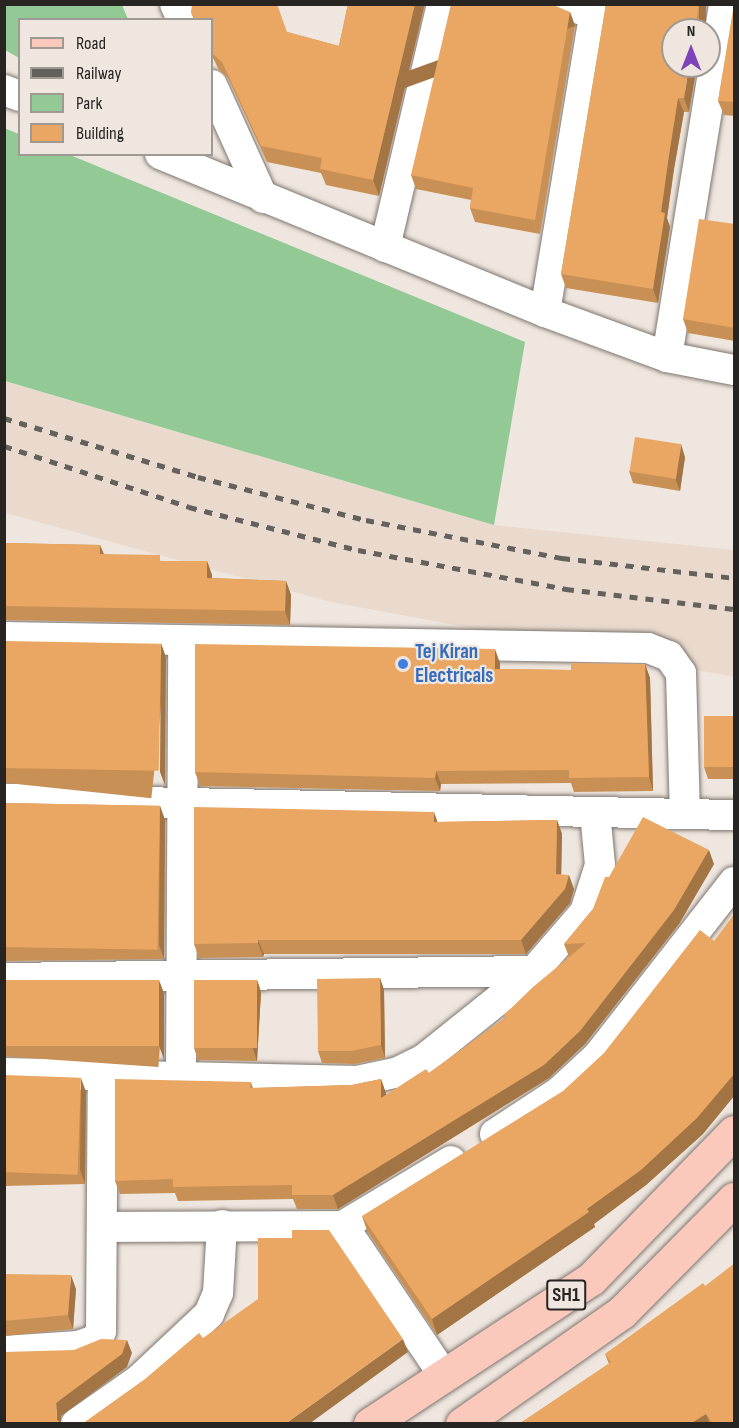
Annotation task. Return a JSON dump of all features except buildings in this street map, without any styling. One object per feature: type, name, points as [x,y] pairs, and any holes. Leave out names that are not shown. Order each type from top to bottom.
[{"type":"main road","name":"SH1","points":[[369,1424],[591,1279],[735,1132]]},
{"type":"main road","name":"SH1","points":[[462,1424],[622,1312],[735,1199]]},
{"type":"street","points":[[175,4],[181,18]]},
{"type":"street","points":[[386,247],[442,4]]},
{"type":"street","points":[[545,312],[595,9],[562,4]]},
{"type":"street","points":[[667,357],[724,4]]},
{"type":"street","points":[[213,87],[263,198]]},
{"type":"street","points":[[165,156],[545,312],[667,357],[735,370]]},
{"type":"street","points":[[4,637],[648,648],[669,656],[681,673],[686,814]]},
{"type":"street","points":[[181,1076],[183,641]]},
{"type":"street","points":[[4,799],[735,815]]},
{"type":"street","points":[[4,1073],[357,1081],[396,1073],[423,1060],[534,971],[585,912],[596,886],[600,865],[595,812]]},
{"type":"street","points":[[102,1227],[343,1226],[559,1092],[598,1056],[735,882]]},
{"type":"street","points":[[4,978],[181,978],[534,971]]},
{"type":"street","points":[[4,1351],[78,1346],[95,1340],[101,1330],[103,1075]]},
{"type":"street","points":[[76,1424],[140,1379],[208,1314],[218,1293],[222,1225]]},
{"type":"street","points":[[343,1226],[443,1374]]},
{"type":"shaded area","points":[[4,381],[494,525],[734,550],[734,677],[331,602],[5,513]]},
{"type":"green space","points":[[4,5],[122,5],[128,18],[18,18],[18,57],[5,50]]},
{"type":"green space","points":[[4,128],[18,134],[18,156],[72,156],[525,342],[494,525],[5,381]]},
{"type":"railway","points":[[4,418],[198,477],[366,520],[562,558],[734,578]]},
{"type":"railway","points":[[4,446],[189,507],[358,550],[566,589],[734,609]]},
{"type":"place","name":"Tej Kiran Electricals","points":[[403,664]]}]
